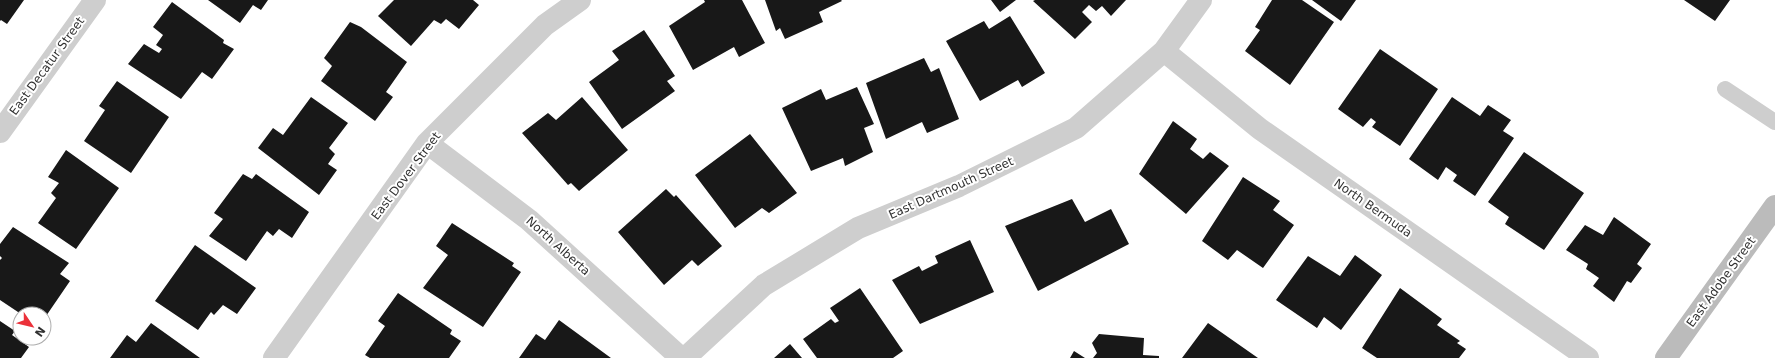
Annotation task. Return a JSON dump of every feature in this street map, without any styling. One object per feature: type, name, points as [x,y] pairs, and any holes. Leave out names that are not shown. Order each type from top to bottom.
[{"type":"street","name":"East Decatur Street","points":[[0,132],[94,0]]},
{"type":"street","name":"East Dover Street","points":[[274,358],[427,143],[545,25],[580,0]]},
{"type":"street","name":"East Dartmouth Street","points":[[685,358],[764,285],[858,228],[959,186],[1076,128],[1164,51],[1201,0]]},
{"type":"street","name":"North Bermuda","points":[[1164,51],[1260,129],[1588,358]]},
{"type":"street","name":"North Alberta","points":[[427,143],[530,220],[681,358]]},
{"type":"street","name":"East Adobe Street","points":[[1666,358],[1775,206]]},
{"type":"lane","points":[[1725,90],[1775,122]]},
{"type":"building","points":[[0,0],[24,0],[7,24],[1,20],[0,21]]},
{"type":"building","points":[[208,0],[268,0],[261,10],[253,5],[240,23]]},
{"type":"building","points":[[394,0],[473,0],[479,5],[459,29],[446,19],[441,24],[434,20],[411,46],[378,16]]},
{"type":"building","points":[[704,0],[742,0],[765,43],[739,57],[734,47],[693,70],[669,26],[705,2]]},
{"type":"building","points":[[765,0],[842,1],[819,12],[823,22],[785,39],[780,28],[776,31]]},
{"type":"building","points":[[991,0],[1016,0],[1000,12]]},
{"type":"building","points":[[1126,0],[1111,16],[1102,6],[1096,11],[1089,5],[1082,12],[1092,22],[1075,39],[1033,1]]},
{"type":"building","points":[[1272,0],[1302,0],[1334,22],[1290,85],[1245,51],[1260,30],[1255,27]]},
{"type":"building","points":[[1312,0],[1356,0],[1341,21]]},
{"type":"building","points":[[1684,0],[1730,0],[1715,21]]},
{"type":"building","points":[[172,2],[224,40],[223,43],[234,49],[212,79],[202,72],[181,99],[128,64],[144,44],[159,53],[162,49],[156,45],[163,35],[153,27]]},
{"type":"building","points":[[1010,16],[1045,73],[1022,87],[1018,80],[980,101],[946,41],[984,21],[989,29]]},
{"type":"building","points":[[350,22],[361,27],[407,62],[386,92],[393,97],[375,121],[321,81],[332,66],[324,58]]},
{"type":"building","points":[[644,30],[675,76],[667,81],[675,91],[622,129],[589,82],[619,60],[612,51]]},
{"type":"building","points":[[1380,49],[1438,89],[1400,146],[1372,127],[1376,122],[1371,118],[1363,127],[1338,109]]},
{"type":"building","points":[[924,58],[931,72],[939,68],[959,119],[927,133],[922,122],[886,139],[866,83]]},
{"type":"building","points":[[117,81],[169,117],[131,173],[84,141],[105,110],[99,106]]},
{"type":"building","points":[[857,87],[874,124],[864,128],[873,152],[845,166],[843,158],[811,171],[782,108],[821,89],[826,100]]},
{"type":"building","points":[[311,97],[348,123],[329,148],[335,154],[328,164],[337,170],[319,195],[258,148],[273,128],[283,135]]},
{"type":"building","points":[[582,97],[628,150],[579,191],[571,183],[568,185],[522,133],[548,113],[556,120]]},
{"type":"building","points":[[1452,97],[1480,116],[1488,105],[1511,120],[1503,131],[1514,138],[1475,196],[1453,181],[1457,175],[1446,167],[1438,180],[1409,159]]},
{"type":"building","points":[[1173,121],[1197,139],[1190,149],[1203,159],[1210,152],[1229,166],[1186,214],[1139,174]]},
{"type":"building","points":[[750,134],[797,193],[769,213],[762,208],[735,228],[695,175]]},
{"type":"building","points":[[66,150],[119,188],[76,249],[38,223],[56,198],[51,193],[59,183],[48,177]]},
{"type":"building","points":[[1524,152],[1584,193],[1544,250],[1505,224],[1509,217],[1488,202]]},
{"type":"building","points":[[243,174],[252,179],[256,174],[309,212],[292,238],[279,229],[273,236],[267,231],[246,261],[209,236],[223,219],[214,213]]},
{"type":"building","points":[[1243,177],[1280,201],[1273,210],[1294,225],[1263,268],[1237,250],[1228,260],[1202,241]]},
{"type":"building","points":[[666,189],[674,197],[676,195],[722,246],[698,266],[692,260],[664,285],[618,232]]},
{"type":"building","points":[[1072,199],[1085,222],[1111,209],[1129,244],[1038,291],[1005,226]]},
{"type":"building","points":[[1614,217],[1651,244],[1637,264],[1642,268],[1631,283],[1627,281],[1614,302],[1593,286],[1599,278],[1586,269],[1588,264],[1566,250],[1585,225],[1603,235]]},
{"type":"building","points":[[452,223],[514,263],[512,266],[521,272],[483,327],[423,288],[448,255],[436,246]]},
{"type":"building","points":[[13,227],[69,263],[60,274],[70,281],[52,307],[52,306],[12,306],[12,308],[0,300],[0,260],[2,258],[0,256],[0,244]]},
{"type":"building","points":[[970,240],[994,292],[920,324],[892,280],[919,266],[922,271],[938,263],[935,256]]},
{"type":"building","points":[[195,245],[256,288],[237,314],[223,305],[214,315],[211,312],[198,330],[155,301]]},
{"type":"building","points":[[1355,255],[1382,275],[1341,330],[1324,317],[1317,328],[1276,300],[1308,256],[1340,276]]},
{"type":"building","points":[[860,288],[903,351],[893,358],[817,358],[803,339],[831,319],[835,323],[839,321],[830,308]]},
{"type":"building","points":[[1400,288],[1442,319],[1437,325],[1460,341],[1457,343],[1466,349],[1459,358],[1377,358],[1362,348]]},
{"type":"building","points":[[398,293],[452,330],[450,334],[461,341],[449,358],[370,358],[365,355],[385,326],[378,321]]},
{"type":"building","points":[[559,320],[611,358],[519,358],[536,334],[545,340]]},
{"type":"building","points":[[0,321],[12,329],[12,346],[29,347],[21,358],[0,358]]},
{"type":"building","points":[[151,323],[200,358],[110,358],[127,335],[136,342]]},
{"type":"building","points":[[1208,323],[1258,358],[1182,358]]},
{"type":"building","points":[[1099,334],[1144,338],[1143,355],[1159,356],[1159,358],[1093,358],[1097,353],[1092,343]]},
{"type":"building","points":[[790,344],[802,358],[774,358]]},
{"type":"building","points":[[1074,351],[1085,358],[1070,358]]}]
